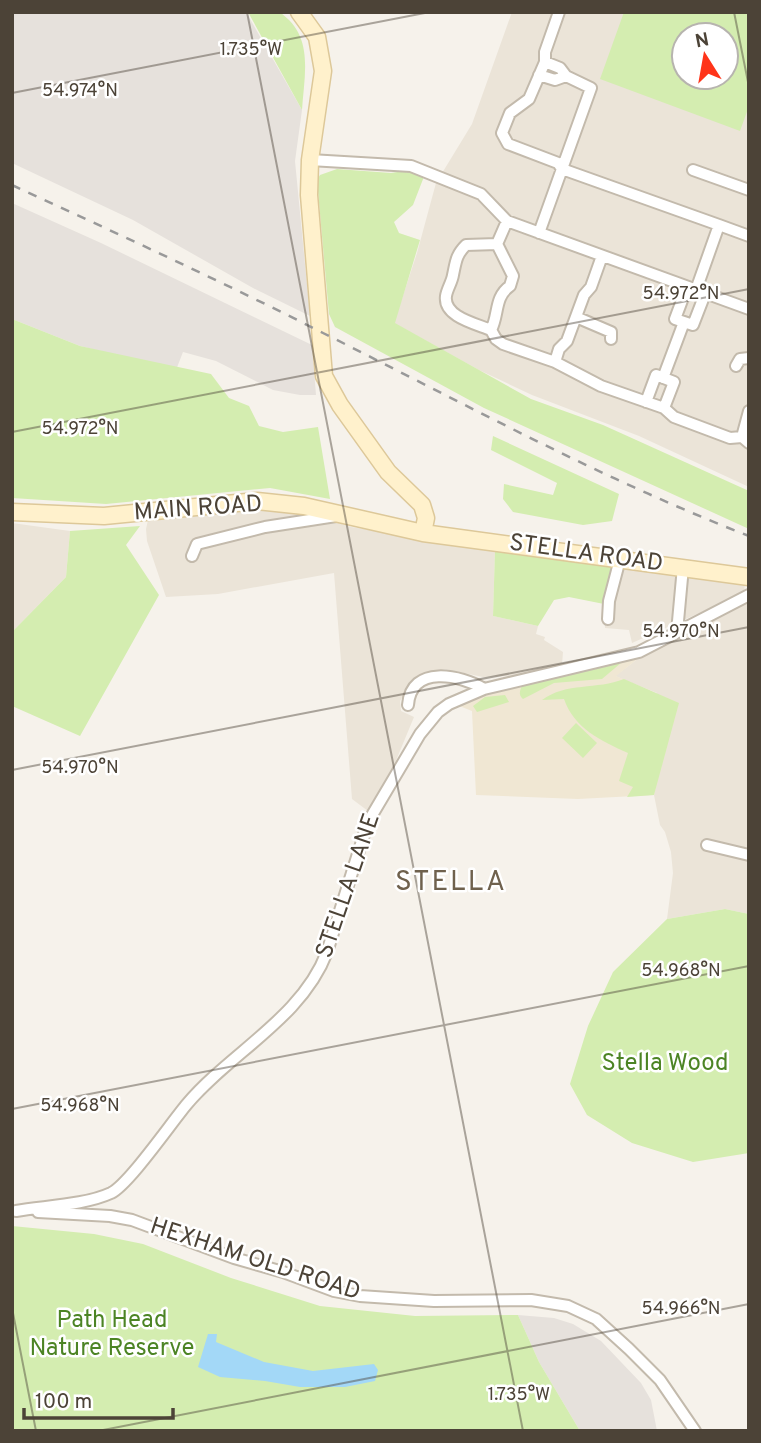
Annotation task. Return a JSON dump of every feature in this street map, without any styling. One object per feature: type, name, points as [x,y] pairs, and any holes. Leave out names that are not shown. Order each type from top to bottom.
[{"type":"main road","points":[[299,12],[317,37],[323,71],[310,160],[309,195],[322,332],[322,365],[329,388],[388,472],[422,505],[426,519],[424,533]]},
{"type":"main road","name":"MAIN ROAD","points":[[12,512],[104,516],[257,501],[304,506],[424,533]]},
{"type":"main road","name":"STELLA ROAD","points":[[424,533],[749,577]]},
{"type":"street","points":[[559,12],[545,52],[545,62],[529,99],[510,113],[502,134],[508,144],[558,163],[562,169],[749,236]]},
{"type":"street","points":[[539,233],[591,88],[566,76],[560,68],[545,62]]},
{"type":"street","points":[[539,75],[555,80],[566,76]]},
{"type":"street","points":[[310,160],[411,166],[481,194],[507,221],[749,309]]},
{"type":"street","points":[[693,170],[749,190]]},
{"type":"street","points":[[497,244],[507,221]]},
{"type":"street","points":[[696,291],[675,318],[693,325],[696,291],[719,225]]},
{"type":"street","points":[[497,244],[466,245],[457,255],[445,298],[454,315],[491,330],[503,344],[555,362],[601,386],[664,408],[674,418],[730,438],[745,440],[749,411]]},
{"type":"street","points":[[491,330],[498,318],[496,307],[503,290],[510,286],[513,276],[497,244]]},
{"type":"street","points":[[555,362],[559,349],[567,341],[584,295],[591,287],[603,257]]},
{"type":"street","points":[[576,317],[611,332],[611,339]]},
{"type":"street","points":[[663,378],[684,322]]},
{"type":"street","points":[[736,366],[740,359],[749,358]]},
{"type":"street","points":[[646,401],[656,375],[674,382],[664,408]]},
{"type":"street","points":[[192,556],[197,544],[265,527],[344,515]]},
{"type":"street","points":[[608,620],[609,601],[620,559]]},
{"type":"street","points":[[677,632],[683,567]]},
{"type":"street","name":"STELLA LANE","points":[[14,1211],[103,1195],[115,1190],[201,1087],[303,995],[322,966],[374,809],[430,719],[449,704],[484,690],[639,652],[749,595]]},
{"type":"street","points":[[408,705],[414,689],[426,680],[440,676],[461,678],[484,690]]},
{"type":"street","points":[[707,845],[749,855]]},
{"type":"street","points":[[103,1195],[110,1216]]},
{"type":"street","name":"HEXHAM OLD ROAD","points":[[14,1211],[110,1216],[132,1220],[234,1258],[334,1291],[360,1296],[434,1301],[531,1300],[568,1306],[596,1320],[629,1349],[660,1380],[695,1431]]},
{"type":"shaded area","points":[[12,12],[246,12],[302,110],[295,161],[310,316],[253,288],[133,220],[12,163]]},
{"type":"shaded area","points":[[512,12],[749,12],[749,487],[639,436],[532,395],[479,370],[394,323],[436,183],[472,124]]},
{"type":"shaded area","points":[[12,203],[312,345],[316,395],[273,390],[216,361],[183,352],[176,370],[80,346],[12,319]]},
{"type":"shaded area","points":[[265,508],[316,516],[351,527],[495,550],[493,616],[538,626],[536,634],[545,637],[544,640],[563,652],[562,665],[508,676],[483,677],[445,669],[425,674],[409,687],[400,701],[401,711],[414,717],[390,775],[368,811],[352,799],[334,573],[218,594],[166,597],[147,541],[148,520],[232,509]]},
{"type":"shaded area","points":[[12,523],[70,531],[66,577],[12,632]]},
{"type":"shaded area","points":[[615,563],[745,582],[744,593],[632,643],[629,630],[605,628],[604,604]]},
{"type":"shaded area","points":[[749,601],[749,914],[725,909],[667,919],[673,873],[671,852],[660,825],[654,795],[657,782],[657,693],[615,676],[640,654]]},
{"type":"shaded area","points":[[640,654],[616,676],[679,703],[654,795],[578,799],[476,795],[472,711],[457,705],[523,683]]},
{"type":"shaded area","points":[[518,1315],[554,1318],[573,1324],[601,1341],[641,1383],[651,1400],[657,1431],[580,1431],[539,1362]]},
{"type":"green space","points":[[248,12],[279,12],[298,32],[305,57],[302,110]]},
{"type":"green space","points":[[624,12],[749,12],[749,106],[740,131],[600,79]]},
{"type":"green space","points":[[337,169],[391,173],[410,170],[425,174],[413,205],[394,222],[399,233],[420,240],[395,323],[531,399],[603,425],[749,491],[749,529],[484,408],[335,327],[329,314],[317,180],[320,175]]},
{"type":"green space","points":[[12,319],[80,346],[211,374],[229,398],[249,406],[259,426],[283,432],[318,427],[330,499],[270,488],[106,504],[12,498]]},
{"type":"green space","points":[[493,436],[619,494],[612,521],[583,525],[513,512],[503,499],[504,484],[553,495],[557,483],[491,450]]},
{"type":"green space","points":[[140,526],[126,545],[159,595],[80,736],[12,706],[12,632],[66,577],[70,531]]},
{"type":"green space","points":[[495,550],[615,563],[604,604],[569,597],[554,600],[538,626],[493,616]]},
{"type":"green space","points":[[628,657],[602,679],[554,683],[523,699],[520,695],[523,683]]},
{"type":"green space","points":[[624,679],[679,703],[654,795],[627,797],[633,787],[619,781],[628,753],[582,726],[574,718],[564,699],[542,700],[551,694],[571,688]]},
{"type":"green space","points":[[505,695],[509,702],[477,712],[473,706],[485,697]]},
{"type":"green space","points":[[576,723],[597,743],[583,758],[562,738]]},
{"type":"green space","name":"Stella Wood","points":[[725,909],[749,914],[749,1153],[693,1162],[632,1143],[587,1115],[570,1084],[588,1026],[613,972],[667,919]]},
{"type":"green space","name":"Path Head Nature Reserve","points":[[12,1226],[94,1234],[143,1244],[231,1278],[320,1306],[415,1316],[518,1315],[539,1362],[580,1431],[12,1431]]},
{"type":"water","points":[[208,1334],[217,1334],[216,1342],[264,1362],[313,1371],[374,1364],[378,1370],[375,1381],[345,1387],[300,1387],[220,1377],[198,1367]]},
{"type":"railway","points":[[12,185],[246,295],[587,465],[749,536]]},
{"type":"district","name":"STELLA","points":[[451,883]]}]
